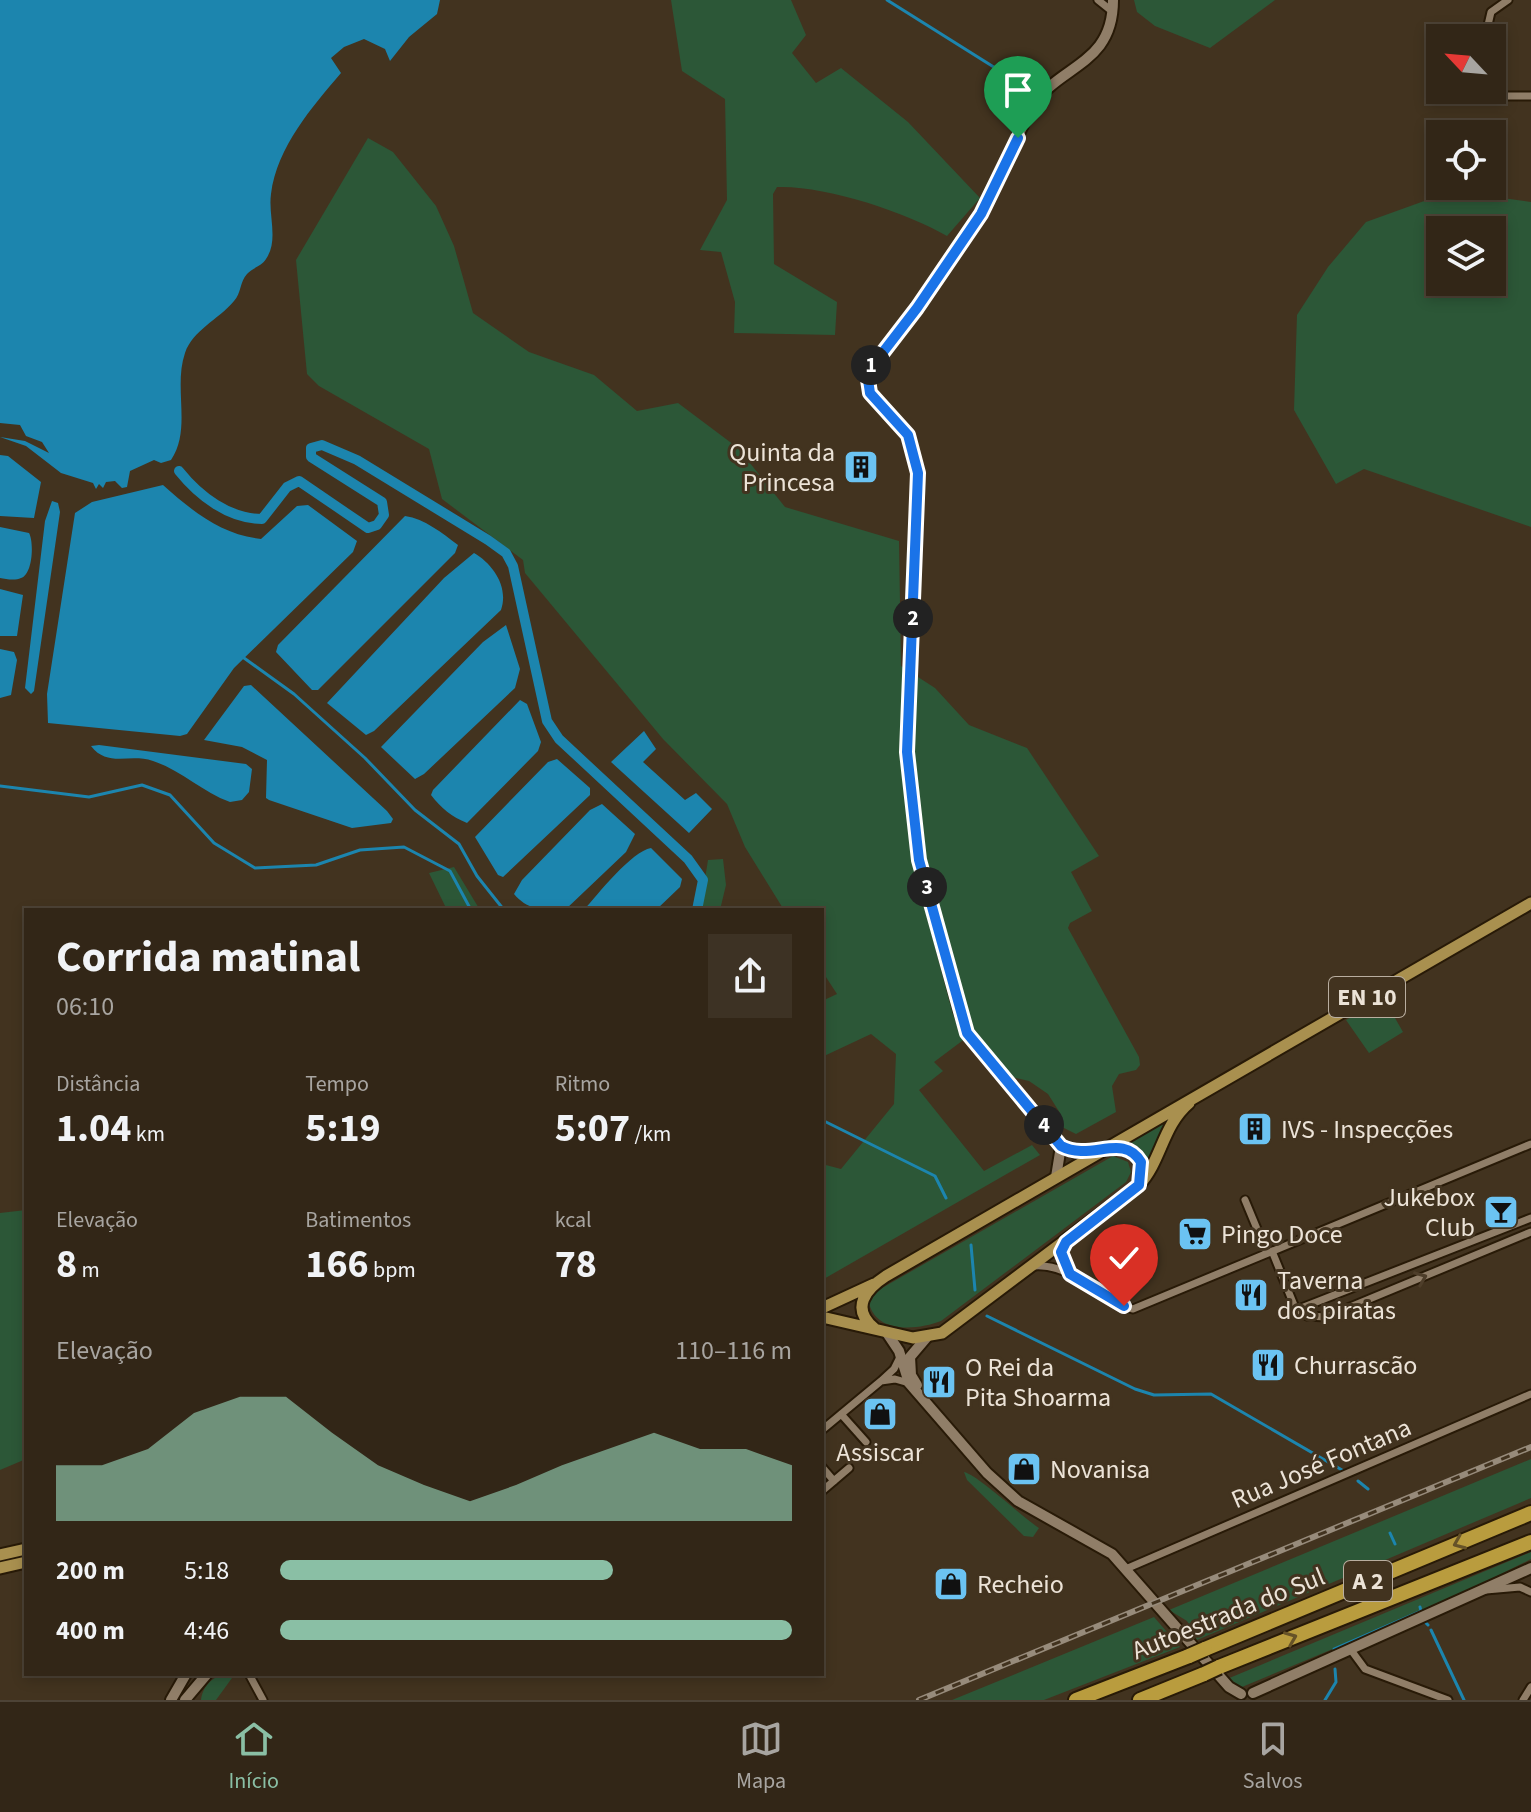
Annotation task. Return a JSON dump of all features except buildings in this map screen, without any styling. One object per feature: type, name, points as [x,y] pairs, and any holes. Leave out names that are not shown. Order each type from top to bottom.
[{"type":"highway","name":"Autoestrada do Sul","points":[[1076,1700],[1531,1513]]},
{"type":"highway","name":"Autoestrada do Sul","points":[[1140,1700],[1531,1542]]},
{"type":"main road","points":[[1113,6],[1109,31],[1098,50],[1082,66],[1038,97],[1032,106],[981,214],[895,339],[869,367],[866,381],[870,393],[908,435],[918,473],[907,752],[919,860],[967,1033],[1061,1146],[1080,1153],[1120,1147],[1137,1155],[1142,1171],[1139,1185]]},
{"type":"main road","name":"EN 10","points":[[824,1307],[874,1284],[1531,903]]},
{"type":"main road","name":"EN 10","points":[[927,1337],[942,1333],[1139,1185],[1154,1166],[1169,1124],[1203,1091]]},
{"type":"main road","points":[[1056,1177],[1061,1146]]},
{"type":"main road","points":[[874,1284],[861,1304],[864,1319],[874,1328]]},
{"type":"main road","points":[[824,1317],[887,1333],[927,1337]]},
{"type":"main road","points":[[887,1333],[909,1383],[987,1473],[1018,1501],[1112,1554],[1128,1568],[1240,1697],[1246,1690],[1253,1696],[1531,1568]]},
{"type":"main road","points":[[926,1400],[911,1375],[910,1357],[927,1337]]},
{"type":"main road","points":[[0,1555],[24,1549]]},
{"type":"main road","points":[[0,1568],[24,1562]]},
{"type":"main road","points":[[171,1700],[185,1676]]},
{"type":"main road","points":[[185,1700],[205,1676]]},
{"type":"street","points":[[1098,0],[1113,6]]},
{"type":"street","points":[[1488,24],[1491,12],[1508,0]]},
{"type":"street","points":[[1506,96],[1531,96]]},
{"type":"street","points":[[1033,1266],[1048,1266],[1070,1274],[1133,1309],[1531,1144]]},
{"type":"street","points":[[1245,1200],[1296,1310],[1307,1316],[1326,1317],[1531,1232]]},
{"type":"street","points":[[1296,1310],[1531,1218]]},
{"type":"street","points":[[1066,1242],[1061,1257],[1070,1274]]},
{"type":"street","points":[[824,1428],[894,1369],[900,1357]]},
{"type":"street","points":[[881,1381],[895,1379],[909,1383]]},
{"type":"street","name":"Rua José Fontana","points":[[1128,1568],[1531,1394]]},
{"type":"street","points":[[841,1414],[866,1442]]},
{"type":"street","points":[[824,1489],[849,1468]]},
{"type":"street","points":[[824,1469],[834,1481]]},
{"type":"street","points":[[1483,1590],[1520,1587],[1531,1592]]},
{"type":"street","points":[[1351,1650],[1365,1669],[1448,1700]]},
{"type":"street","points":[[249,1676],[263,1700]]},
{"type":"street","points":[[1523,1700],[1531,1687]]},
{"type":"green space","points":[[671,0],[791,0],[806,35],[792,53],[816,83],[841,68],[908,122],[980,198],[947,236],[910,218],[841,195],[777,187],[773,194],[774,264],[837,302],[835,335],[734,333],[735,302],[721,252],[700,250],[727,200],[725,99],[682,71]]},
{"type":"green space","points":[[1134,0],[1275,0],[1210,48],[1155,26],[1137,12]]},
{"type":"green space","points":[[368,138],[393,152],[436,206],[454,246],[473,313],[529,352],[594,375],[637,411],[678,403],[738,448],[785,507],[899,541],[901,666],[935,688],[969,725],[1027,748],[1099,856],[1071,872],[1092,911],[1070,923],[1068,928],[1139,1057],[1140,1065],[1136,1070],[1119,1074],[1112,1086],[1116,1112],[1076,1134],[1062,1127],[1060,1113],[1048,1094],[1029,1081],[1012,1077],[974,1032],[934,1062],[943,1071],[919,1090],[984,1171],[1032,1145],[1040,1155],[824,1279],[824,1165],[841,1169],[894,1104],[896,1054],[871,1034],[824,1056],[824,1000],[837,994],[824,974],[824,908],[783,908],[745,847],[727,804],[663,739],[525,573],[523,560],[442,499],[429,449],[319,386],[307,374],[296,260]]},
{"type":"green space","points":[[1506,199],[1531,202],[1531,527],[1364,469],[1336,484],[1294,410],[1297,315],[1328,267],[1366,222],[1427,200]]},
{"type":"green space","points":[[723,859],[726,885],[720,908],[700,908],[708,860]]},
{"type":"green space","points":[[454,867],[479,908],[446,908],[429,873]]},
{"type":"green space","points":[[1367,1008],[1391,1011],[1403,1032],[1369,1053],[1346,1020]]},
{"type":"green space","points":[[1169,1115],[1148,1167],[1135,1147],[1124,1143]]},
{"type":"green space","points":[[1113,1156],[1128,1162],[1131,1172],[1126,1182],[941,1321],[899,1327],[889,1325],[873,1313],[869,1303],[875,1292]]},
{"type":"green space","points":[[24,1210],[24,1460],[0,1470],[0,1213]]},
{"type":"green space","points":[[1531,1459],[1531,1498],[1197,1640],[1187,1621],[1169,1610]]},
{"type":"green space","points":[[964,1472],[979,1480],[1039,1528],[1033,1537],[1024,1536],[967,1480]]},
{"type":"green space","points":[[1531,1552],[1531,1559],[1496,1577],[1242,1687],[1227,1679]]},
{"type":"green space","points":[[1154,1617],[1180,1647],[1044,1700],[952,1700]]},
{"type":"green space","points":[[220,1676],[232,1678],[216,1700],[201,1700],[204,1689]]},
{"type":"water","points":[[0,0],[440,0],[437,14],[409,37],[390,61],[385,49],[364,39],[344,47],[331,58],[341,73],[297,129],[280,160],[270,202],[273,236],[270,252],[245,277],[234,301],[200,331],[185,353],[177,448],[171,460],[161,463],[154,460],[130,471],[127,487],[122,488],[115,481],[106,482],[103,488],[99,484],[96,489],[93,483],[61,473],[26,446],[0,437],[25,441],[49,453],[42,442],[26,436],[20,425],[0,423]]},
{"type":"water","points":[[0,455],[8,456],[41,482],[34,518],[0,516]]},
{"type":"water","points":[[163,485],[208,520],[233,533],[261,539],[297,506],[308,505],[357,541],[353,552],[234,668],[187,734],[180,736],[48,723],[47,694],[75,513],[92,502]]},
{"type":"water","points":[[52,501],[58,503],[60,512],[34,691],[31,694],[25,688],[45,521]]},
{"type":"water","points":[[405,516],[426,523],[446,536],[458,545],[455,553],[318,690],[312,690],[276,652],[278,645]]},
{"type":"water","points":[[0,527],[29,533],[31,557],[28,571],[21,578],[0,578]]},
{"type":"water","points":[[474,553],[498,577],[503,593],[501,610],[374,731],[366,735],[327,703],[444,578]]},
{"type":"water","points":[[0,589],[23,595],[17,636],[0,636]]},
{"type":"water","points":[[506,625],[520,669],[515,688],[415,779],[381,747],[483,642]]},
{"type":"water","points":[[0,649],[14,652],[17,660],[11,695],[0,698]]},
{"type":"water","points":[[251,685],[387,811],[393,819],[391,823],[352,828],[269,800],[266,798],[267,760],[242,747],[204,740],[244,686]]},
{"type":"water","points":[[520,700],[527,704],[541,742],[538,751],[467,823],[462,821],[439,804],[431,795],[433,790]]},
{"type":"water","points":[[644,731],[656,749],[643,762],[685,800],[696,793],[712,809],[689,833],[611,762]]},
{"type":"water","points":[[91,746],[246,764],[252,769],[249,792],[242,800],[230,802],[153,761],[104,756]]},
{"type":"water","points":[[557,759],[590,788],[590,795],[503,877],[498,875],[475,837],[548,762]]},
{"type":"water","points":[[602,804],[635,834],[626,852],[567,908],[537,908],[519,900],[514,894],[522,880],[590,810]]},
{"type":"water","points":[[651,848],[682,879],[680,887],[658,908],[586,908],[625,865]]},
{"type":"waterway","points":[[887,0],[1035,93]]},
{"type":"waterway","points":[[179,471],[205,497],[238,515],[262,519],[287,487],[299,481],[368,528],[377,525],[384,515],[382,502],[311,457],[311,448],[322,445],[357,460],[506,553],[513,566],[547,721],[559,739],[688,859],[703,880],[697,908]]},
{"type":"waterway","points":[[244,658],[294,694],[365,758],[415,810],[459,844],[477,876],[502,908]]},
{"type":"waterway","points":[[0,786],[89,797],[142,785],[170,795],[214,843],[255,868],[316,865],[360,850],[404,847],[450,871],[470,908]]},
{"type":"waterway","points":[[824,1121],[935,1176],[946,1198]]},
{"type":"waterway","points":[[971,1245],[975,1290]]},
{"type":"waterway","points":[[987,1316],[1135,1389],[1154,1395],[1211,1394],[1342,1470]]},
{"type":"waterway","points":[[1358,1481],[1368,1489]]},
{"type":"waterway","points":[[1390,1533],[1395,1544]]},
{"type":"waterway","points":[[1334,1653],[1334,1649],[1421,1611],[1420,1607]]},
{"type":"waterway","points":[[1431,1630],[1464,1700]]},
{"type":"waterway","points":[[1325,1700],[1336,1682],[1335,1669]]},
{"type":"railway","points":[[919,1700],[1531,1447]]},
{"type":"place","name":"Quinta da Princesa","points":[[861,467]]},
{"type":"place","name":"IVS - Inspecções","points":[[1255,1129]]},
{"type":"place","name":"Jukebox Club","points":[[1501,1212]]},
{"type":"place","name":"Pingo Doce","points":[[1195,1234]]},
{"type":"place","name":"Taverna dos piratas","points":[[1251,1295]]},
{"type":"place","name":"Churrascão","points":[[1268,1365]]},
{"type":"place","name":"O Rei da Pita Shoarma","points":[[939,1382]]},
{"type":"place","name":"Assiscar","points":[[880,1414]]},
{"type":"place","name":"Novanisa","points":[[1024,1469]]},
{"type":"place","name":"Recheio","points":[[951,1584]]},
{"type":"route","points":[[1018,138],[995,190],[966,238],[895,339],[869,367],[866,381],[870,393],[896,418],[908,435],[918,473],[907,752],[919,860],[951,983],[967,1033],[1061,1146],[1080,1153],[1120,1147],[1131,1150],[1141,1162],[1139,1185],[1066,1242],[1061,1252],[1062,1262],[1070,1274],[1124,1306]]}]
